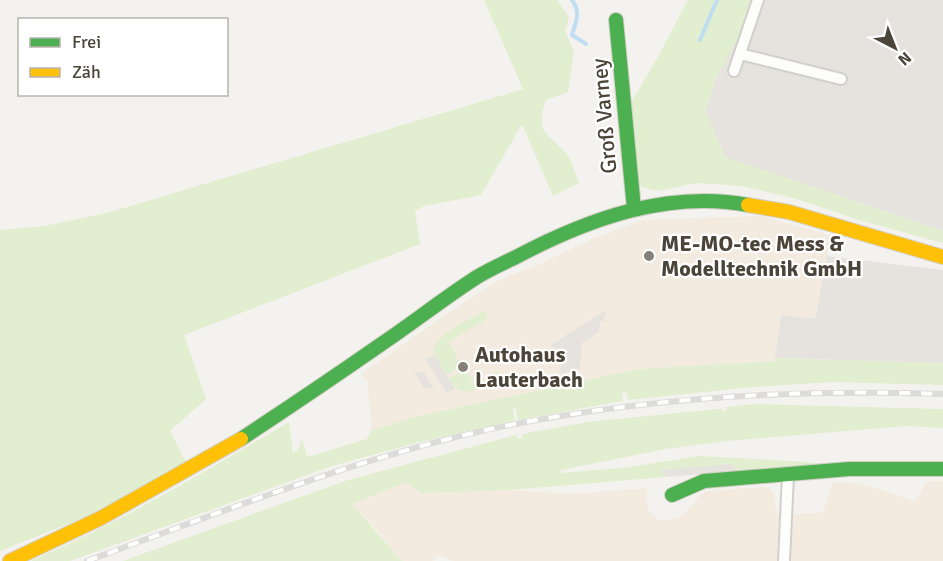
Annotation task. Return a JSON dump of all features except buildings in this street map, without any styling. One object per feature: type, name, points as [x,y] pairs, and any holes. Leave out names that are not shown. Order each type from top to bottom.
[{"type":"main road","name":"Groß Varney","points":[[616,20],[634,209]]},
{"type":"main road","points":[[10,561],[101,518],[237,441],[303,399],[478,277],[570,230],[598,219],[656,205],[700,201],[744,203],[789,212],[943,257]]},
{"type":"main road","points":[[672,495],[704,482],[849,469],[943,469]]},
{"type":"street","points":[[734,71],[758,0]]},
{"type":"street","points":[[740,54],[841,79]]},
{"type":"street","points":[[784,561],[788,475]]},
{"type":"shaded area","points":[[752,0],[943,0],[943,231],[725,157],[705,112],[715,80],[738,38]]},
{"type":"shaded area","points":[[762,216],[831,236],[815,319],[781,315],[776,361],[639,369],[414,417],[371,431],[368,382],[361,374],[501,279],[643,220]]},
{"type":"shaded area","points":[[827,256],[943,270],[943,363],[775,358],[781,315],[815,319]]},
{"type":"shaded area","points":[[606,310],[604,321],[600,321],[599,332],[582,343],[580,369],[560,375],[561,364],[555,360],[556,351],[552,353],[552,344]]},
{"type":"shaded area","points":[[434,354],[455,389],[447,394],[426,360]]},
{"type":"shaded area","points":[[414,372],[424,372],[434,389],[424,388]]},
{"type":"shaded area","points":[[732,464],[739,471],[666,477],[660,470]]},
{"type":"shaded area","points":[[927,481],[943,481],[943,561],[453,561],[438,555],[433,561],[402,561],[352,504],[406,482],[421,493],[510,490],[574,494],[648,488],[646,499],[649,511],[659,520],[667,520],[683,515],[701,494],[708,491],[765,487],[771,489],[774,494],[777,516],[823,512],[833,482],[848,482],[880,489],[915,501]]},
{"type":"green space","points":[[484,0],[557,0],[569,17],[565,31],[574,51],[568,92],[546,100],[542,123],[544,130],[571,161],[579,183],[553,196],[522,124],[481,195],[424,206],[415,211],[420,244],[184,335],[206,399],[170,431],[186,462],[88,516],[0,551],[0,230],[44,226],[107,213],[523,89]]},
{"type":"green space","points":[[688,0],[752,0],[738,38],[715,80],[705,112],[725,157],[943,231],[943,243],[862,221],[793,198],[742,186],[696,183],[658,191],[636,183],[629,106]]},
{"type":"green space","points":[[484,311],[488,318],[449,342],[461,366],[446,375],[434,353],[438,340],[453,328]]},
{"type":"green space","points":[[775,358],[943,363],[943,385],[832,382],[752,387],[628,400],[626,391],[622,391],[623,401],[518,420],[516,408],[513,409],[515,421],[416,443],[332,466],[70,561],[31,561],[130,513],[289,422],[293,454],[298,450],[302,438],[307,457],[367,439],[371,431],[414,417],[639,369],[775,361]]},
{"type":"green space","points":[[463,370],[475,385],[498,371],[500,376],[473,391],[460,390],[449,379]]},
{"type":"green space","points":[[755,404],[943,409],[943,428],[907,426],[727,441],[665,449],[561,470],[558,473],[623,468],[699,456],[826,465],[739,471],[736,467],[661,471],[666,477],[510,490],[421,493],[406,482],[352,504],[402,561],[123,561],[345,481],[508,437],[517,435],[518,439],[522,438],[522,434],[588,422],[717,409],[722,409],[723,412],[726,411],[726,407]]},
{"type":"waterway","points":[[572,0],[577,13],[572,35],[586,44]]},
{"type":"waterway","points":[[700,40],[717,0]]},
{"type":"railway","points":[[87,561],[296,485],[402,451],[510,425],[617,408],[725,397],[834,393],[943,394]]},
{"type":"traffic: fast","points":[[616,20],[634,209]]},
{"type":"traffic: fast","points":[[241,439],[477,277],[572,230],[629,211],[659,205],[688,201],[718,201],[748,205]]},
{"type":"traffic: fast","points":[[672,495],[704,481],[849,469],[943,469]]},
{"type":"traffic: slow","points":[[748,205],[789,212],[943,257]]},
{"type":"traffic: slow","points":[[10,561],[101,518],[241,439]]},
{"type":"place","name":"ME-MO-tec Mess & Modelltechnik GmbH","points":[[649,256]]},
{"type":"place","name":"Autohaus Lauterbach","points":[[463,367]]}]
